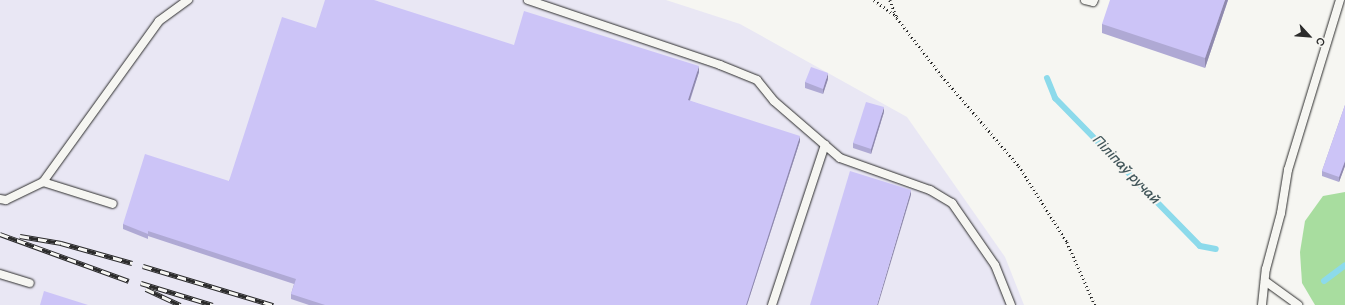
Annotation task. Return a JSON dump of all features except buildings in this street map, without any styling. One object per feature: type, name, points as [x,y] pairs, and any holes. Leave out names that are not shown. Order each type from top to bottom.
[{"type":"lane","points":[[0,199],[6,200],[43,182],[159,21],[188,0]]},
{"type":"lane","points":[[528,0],[720,65],[757,80],[774,101],[840,158],[930,190],[952,203],[995,265],[1011,305]]},
{"type":"lane","points":[[1085,0],[1093,2],[1094,0]]},
{"type":"lane","points":[[1262,305],[1266,268],[1281,213],[1288,170],[1340,0]]},
{"type":"lane","points":[[772,305],[826,145]]},
{"type":"lane","points":[[43,182],[113,204]]},
{"type":"lane","points":[[0,274],[30,283]]},
{"type":"lane","points":[[1265,281],[1298,305]]},
{"type":"path","points":[[874,0],[897,18],[942,76],[1018,166],[1067,242],[1095,305]]},
{"type":"path","points":[[890,0],[897,18]]},
{"type":"shaded area","points":[[0,0],[666,0],[740,24],[907,117],[1005,257],[1024,305],[0,305]]},
{"type":"green space","points":[[1345,192],[1345,305],[1315,305],[1302,283],[1300,252],[1305,221],[1323,196]]},
{"type":"waterway","name":"Піліпаў ручай","points":[[1047,78],[1055,98],[1200,246],[1216,249]]},
{"type":"waterway","name":"Піліпаў ручай","points":[[1324,281],[1345,265]]},
{"type":"railway","points":[[0,234],[129,281]]},
{"type":"railway","points":[[20,236],[61,243],[132,263]]},
{"type":"railway","points":[[143,266],[273,305]]},
{"type":"railway","points":[[141,283],[213,305]]},
{"type":"railway","points":[[146,289],[180,305]]}]
